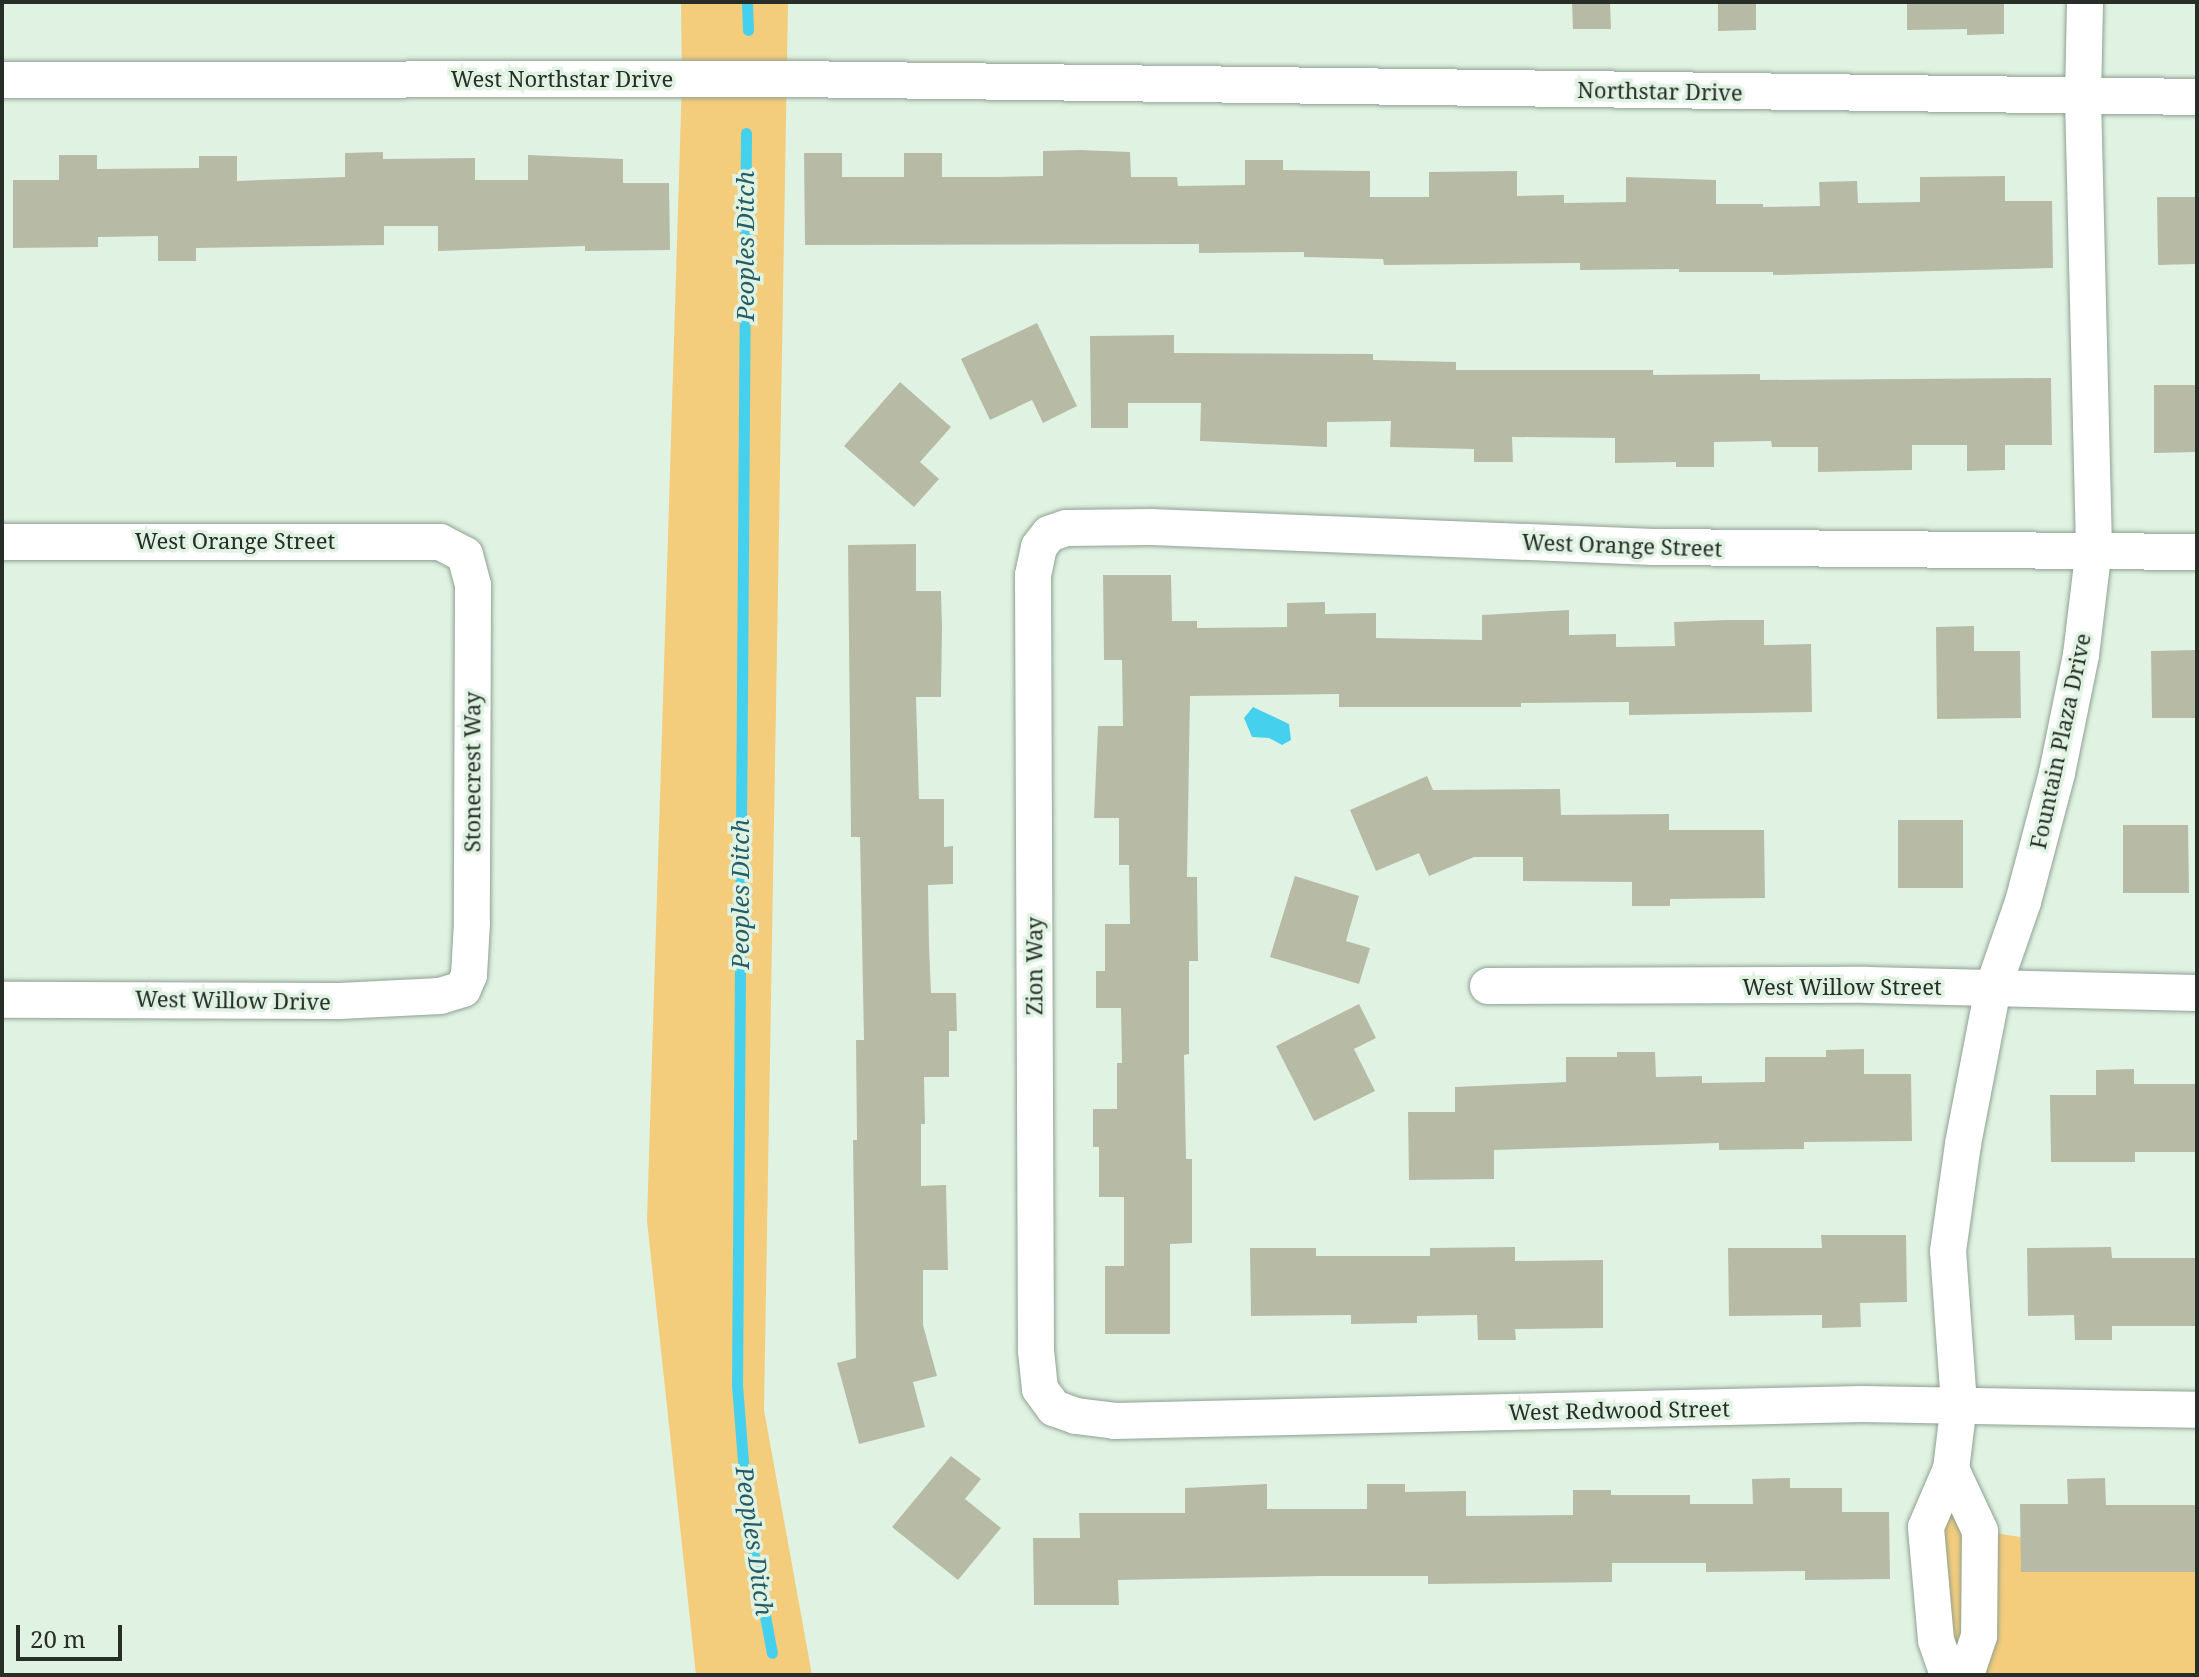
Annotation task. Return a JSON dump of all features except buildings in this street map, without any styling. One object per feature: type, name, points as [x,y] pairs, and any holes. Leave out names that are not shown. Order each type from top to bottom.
[{"type":"street","name":"Fountain Plaza Drive","points":[[1948,1675],[1936,1640],[1926,1527],[1951,1469],[1959,1404],[1948,1251],[1963,1144],[1993,988],[2023,902],[2057,773],[2081,655],[2094,552],[2083,98],[2085,2]]},
{"type":"street","name":"West Northstar Drive","points":[[2,80],[697,79],[1123,83]]},
{"type":"street","name":"Northstar Drive","points":[[1123,83],[2083,98],[2197,97]]},
{"type":"street","name":"West Orange Street","points":[[1049,534],[1066,528],[1151,527],[1653,547],[2197,552]]},
{"type":"street","name":"Zion Way","points":[[1045,1401],[1040,1389],[1036,1351],[1033,575],[1039,547],[1049,534]]},
{"type":"street","name":"West Orange Street","points":[[2,542],[440,542],[465,555]]},
{"type":"street","name":"Stonecrest Way","points":[[463,989],[469,975],[472,923],[473,585],[465,555]]},
{"type":"street","name":"West Willow Street","points":[[1488,986],[1993,988],[2197,993]]},
{"type":"street","name":"West Willow Drive","points":[[2,1000],[339,1001],[440,996],[463,989]]},
{"type":"street","name":"West Redwood Street","points":[[1045,1401],[1076,1416],[1114,1421],[1959,1404],[2197,1410]]},
{"type":"street","points":[[1951,1469],[1980,1531],[1979,1636],[1966,1675]]},
{"type":"shaded area","points":[[681,2],[788,2],[764,1410],[812,1675],[696,1675],[647,1221],[682,79]]},
{"type":"shaded area","points":[[1951,1469],[1981,1531],[2197,1564],[2197,1675],[1935,1675],[1926,1527]]},
{"type":"water","points":[[1253,707],[1289,724],[1291,740],[1282,745],[1269,738],[1252,737],[1244,718]]},
{"type":"waterway","name":"Peoples Ditch","points":[[747,2],[748,30]]},
{"type":"waterway","name":"Peoples Ditch","points":[[746,133],[737,1385],[748,1524],[772,1653]]}]
